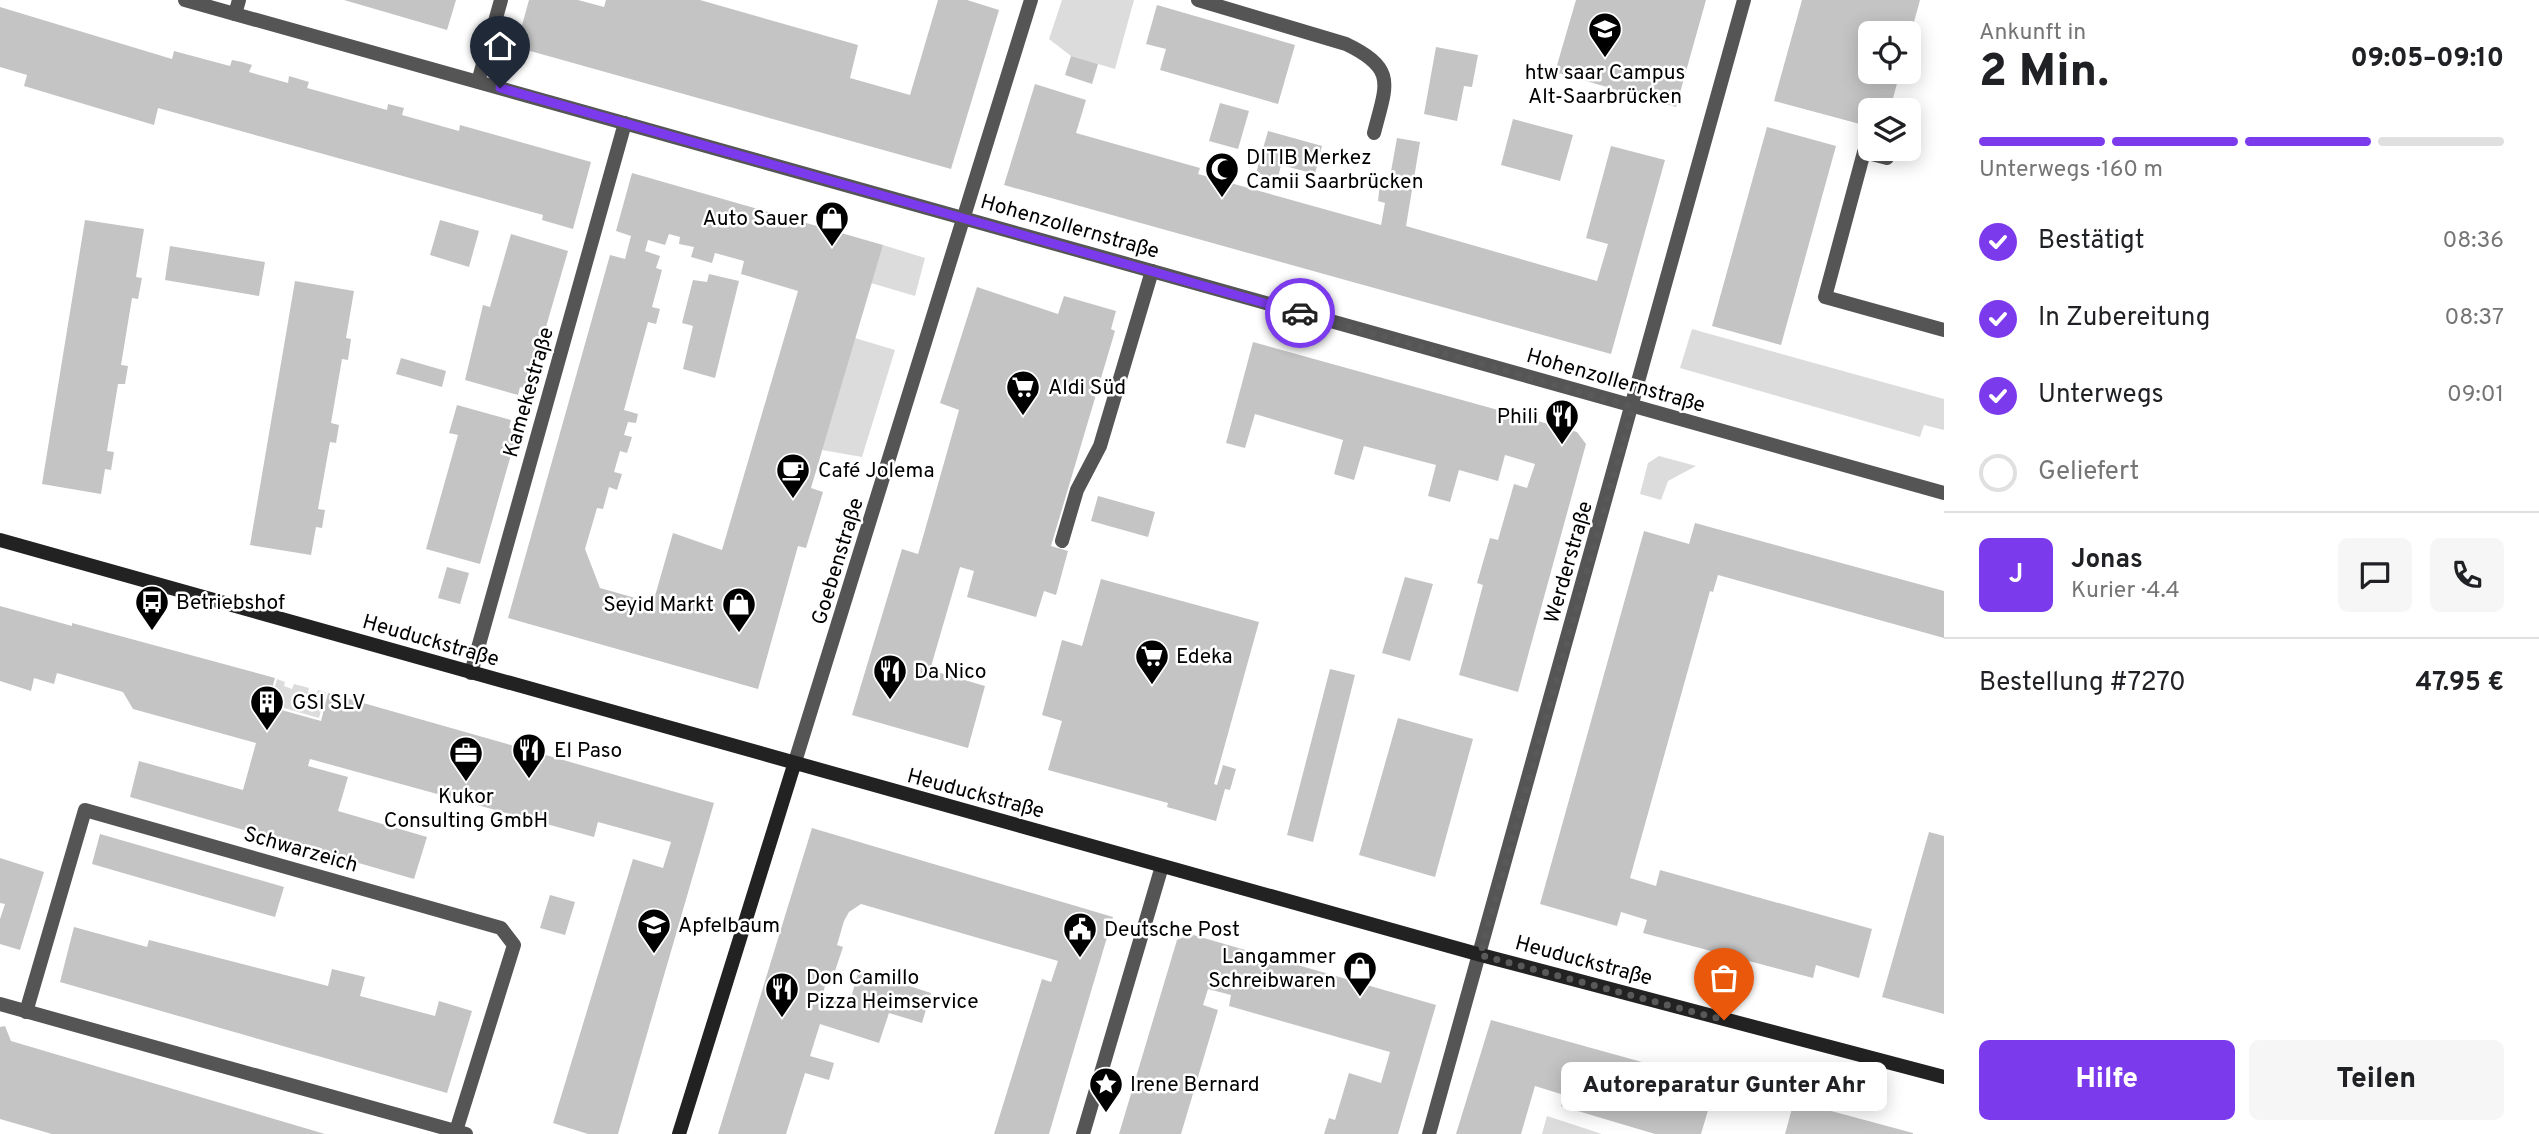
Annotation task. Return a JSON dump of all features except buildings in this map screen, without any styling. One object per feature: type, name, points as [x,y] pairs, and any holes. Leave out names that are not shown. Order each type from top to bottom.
[{"type":"street","name":"Hohenzollernstraße","points":[[185,0],[237,7],[478,82],[1633,407],[1943,489]]},
{"type":"street","points":[[478,82],[501,0]]},
{"type":"street","name":"Goebenstraße","points":[[679,1134],[1031,0]]},
{"type":"street","points":[[1198,0],[1346,44],[1364,53],[1380,66],[1386,85],[1374,133]]},
{"type":"street","name":"Werderstraße","points":[[1429,1134],[1744,0]]},
{"type":"street","name":"Kamekestraße","points":[[471,673],[625,123]]},
{"type":"street","points":[[1862,161],[1825,297],[1944,330]]},
{"type":"street","points":[[1062,541],[1077,490],[1100,446],[1152,271]]},
{"type":"street","name":"Heuduckstraße","points":[[0,540],[794,765],[1480,955],[1944,1077]]},
{"type":"street","name":"Schwarzeich","points":[[0,1004],[26,1012],[461,1133],[514,945],[501,928],[85,810],[26,1012]]},
{"type":"street","points":[[1083,1134],[1162,866]]},
{"type":"shaded area","points":[[1062,0],[1134,0],[1115,69],[1071,56],[1049,39]]},
{"type":"shaded area","points":[[883,245],[925,258],[915,296],[871,283]]},
{"type":"shaded area","points":[[1692,329],[1944,399],[1944,430],[1924,425],[1920,437],[1680,368]]},
{"type":"shaded area","points":[[855,338],[895,350],[862,457],[822,450]]},
{"type":"shaded area","points":[[1659,456],[1696,466],[1668,481],[1661,500],[1640,494],[1648,463]]},
{"type":"shaded area","points":[[277,679],[292,689],[294,684],[309,688],[308,692],[316,695],[318,690],[326,692],[319,718],[270,704]]},
{"type":"shaded area","points":[[1547,1116],[1602,1134],[1542,1134]]},
{"type":"way so far","points":[[1300,313],[1633,407],[1480,955],[1724,1020]]},
{"type":"place","name":"htw saar Campus Alt-Saarbrücken","points":[[1605,59]]},
{"type":"place","name":"DITIB Merkez Camii Saarbrücken","points":[[1222,199]]},
{"type":"place","name":"Auto Sauer","points":[[832,248]]},
{"type":"place","name":"Aldi Süd","points":[[1023,417]]},
{"type":"place","name":"Phili","points":[[1562,446]]},
{"type":"place","name":"Café Jolema","points":[[793,500]]},
{"type":"place","name":"Betriebshof","points":[[152,632]]},
{"type":"place","name":"Seyid Markt","points":[[739,634]]},
{"type":"place","name":"Edeka","points":[[1152,686]]},
{"type":"place","name":"Da Nico","points":[[890,701]]},
{"type":"place","name":"GSI SLV","points":[[267,732]]},
{"type":"place","name":"El Paso","points":[[529,780]]},
{"type":"place","name":"Kukor Consulting GmbH","points":[[466,783]]},
{"type":"place","name":"Apfelbaum","points":[[654,955]]},
{"type":"place","name":"Deutsche Post","points":[[1080,959]]},
{"type":"place","name":"Langammer Schreibwaren","points":[[1360,998]]},
{"type":"place","name":"Don Camillo Pizza Heimservice","points":[[782,1019]]},
{"type":"place","name":"Autoreparatur Gunter Ahr","points":[[1724,1020]]},
{"type":"place","name":"Irene Bernard","points":[[1106,1114]]},
{"type":"route","points":[[500,88],[1300,313]]}]
